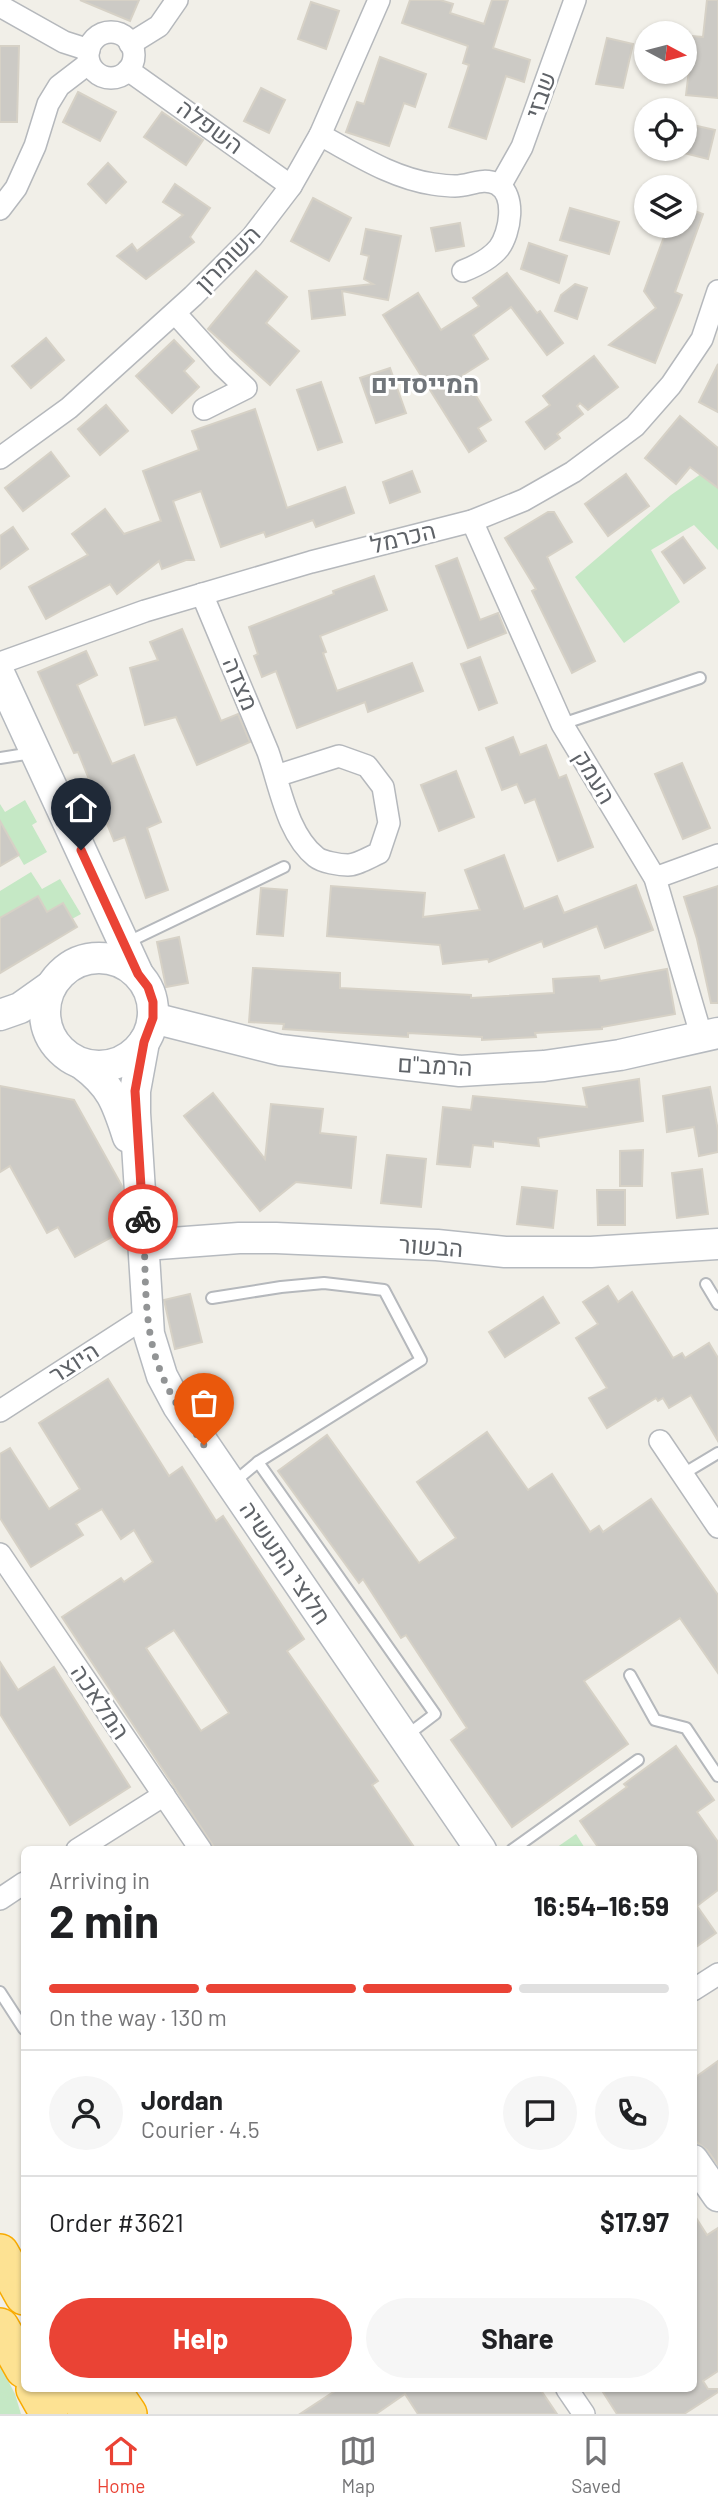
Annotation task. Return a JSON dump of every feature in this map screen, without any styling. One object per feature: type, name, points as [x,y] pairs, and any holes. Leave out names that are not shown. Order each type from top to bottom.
[{"type":"highway","points":[[0,2223],[21,2255]]},
{"type":"highway","points":[[0,2253],[21,2291]]},
{"type":"highway","points":[[0,2327],[21,2364]]},
{"type":"highway","points":[[34,2392],[38,2414]]},
{"type":"highway","points":[[36,2392],[49,2414]]},
{"type":"highway","points":[[77,2392],[89,2414]]},
{"type":"highway","points":[[113,2392],[128,2414]]},
{"type":"street","points":[[130,44],[159,26],[177,0]]},
{"type":"street","name":"השומרון","points":[[0,458],[69,408],[175,313],[252,237],[291,186],[320,135],[379,0]]},
{"type":"street","name":"שבזי","points":[[500,186],[522,147],[575,0]]},
{"type":"street","points":[[0,6],[89,57],[97,74],[117,77],[128,70],[133,57],[130,44],[120,35],[107,33],[95,38],[89,57],[57,89],[48,104],[35,146],[16,188],[0,209]]},
{"type":"street","points":[[54,36],[61,62],[57,89]]},
{"type":"street","name":"השפלה","points":[[128,70],[291,186]]},
{"type":"street","points":[[320,135],[395,174],[444,185],[457,186],[489,181],[500,186],[506,194],[509,211],[504,239],[488,259],[463,271]]},
{"type":"street","name":"הכרמל","points":[[0,663],[145,611],[311,562],[472,521],[524,500],[573,472],[635,426],[671,385],[702,339],[718,291]]},
{"type":"street","points":[[175,313],[246,388],[204,409]]},
{"type":"street","name":"העמק","points":[[472,521],[562,724],[655,878],[710,1035]]},
{"type":"street","name":"מצדה","points":[[202,594],[276,776]]},
{"type":"street","points":[[0,675],[150,995],[149,1030],[135,1053],[123,1061],[96,1066],[82,1064],[55,1044],[27,1033],[0,1028]]},
{"type":"street","points":[[340,757],[367,766],[383,787],[389,823],[379,853],[349,866],[318,859],[293,825],[276,776],[340,757]]},
{"type":"street","points":[[655,878],[718,855]]},
{"type":"street","points":[[0,1016],[20,1008],[51,986],[61,973],[97,943],[104,923],[104,900]]},
{"type":"street","points":[[74,963],[91,958],[108,958],[124,964],[138,974]]},
{"type":"street","points":[[51,986],[47,997],[46,1022],[55,1044]]},
{"type":"street","name":"הרמב\"ם","points":[[149,1030],[369,1062],[460,1070],[544,1066],[620,1055],[710,1035]]},
{"type":"street","name":"חלוצי התעשיה","points":[[149,1030],[135,1091],[149,1334],[162,1376],[178,1406],[478,1846]]},
{"type":"street","name":"חלוצי התעשיה","points":[[82,1064],[101,1077],[112,1094],[140,1170]]},
{"type":"street","name":"הבשור","points":[[145,1245],[276,1238],[437,1245],[505,1252],[590,1252],[718,1244]]},
{"type":"street","name":"היוצר","points":[[0,1411],[148,1316]]},
{"type":"street","points":[[660,1441],[718,1527]]},
{"type":"street","name":"המלאכה","points":[[0,1554],[198,1846]]},
{"type":"street","points":[[84,1846],[164,1795]]},
{"type":"street","points":[[0,1899],[21,1885]]},
{"type":"street","points":[[697,1987],[718,1973]]},
{"type":"street","points":[[697,2166],[718,2196]]},
{"type":"street","points":[[569,2392],[584,2414]]},
{"type":"lane","points":[[562,724],[700,678]]},
{"type":"lane","points":[[0,758],[36,752]]},
{"type":"lane","points":[[126,943],[284,867]]},
{"type":"lane","points":[[212,1298],[324,1283],[384,1290],[421,1360],[258,1462],[231,1484]]},
{"type":"lane","points":[[706,1284],[718,1304]]},
{"type":"lane","points":[[683,1474],[718,1453]]},
{"type":"lane","points":[[258,1462],[435,1714],[404,1737]]},
{"type":"lane","points":[[630,1675],[655,1720],[686,1728],[718,1776]]},
{"type":"lane","points":[[518,1846],[638,1760]]},
{"type":"lane","points":[[0,1993],[21,2024]]},
{"type":"green space","points":[[718,462],[718,550],[694,525],[651,550],[680,602],[624,643],[575,577],[671,495]]},
{"type":"green space","points":[[25,800],[37,822],[32,825],[47,852],[24,865],[0,824],[0,804],[5,812]]},
{"type":"green space","points":[[31,872],[42,889],[60,879],[81,914],[72,919],[63,903],[47,912],[38,896],[0,918],[0,891]]},
{"type":"green space","points":[[576,1834],[584,1846],[559,1846]]},
{"type":"green space","points":[[0,2365],[15,2394],[21,2414],[0,2414]]},
{"type":"building","points":[[80,0],[139,0],[130,21]]},
{"type":"building","points":[[410,0],[440,0],[453,4],[450,13],[484,24],[492,0],[508,0],[493,48],[530,60],[524,82],[506,76],[486,139],[449,127],[469,65],[463,63],[468,46],[402,23]]},
{"type":"building","points":[[707,0],[718,0],[718,98],[686,95],[687,84],[697,84],[697,36],[703,37]]},
{"type":"building","points":[[311,2],[339,11],[326,49],[298,39]]},
{"type":"building","points":[[607,38],[633,44],[623,88],[596,84]]},
{"type":"building","points":[[0,46],[19,46],[17,122],[0,122]]},
{"type":"building","points":[[380,57],[426,74],[415,107],[404,103],[389,146],[346,132],[357,102],[364,104]]},
{"type":"building","points":[[261,88],[285,100],[269,133],[244,121]]},
{"type":"building","points":[[78,92],[116,112],[100,141],[63,122]]},
{"type":"building","points":[[162,112],[203,140],[186,165],[144,137]]},
{"type":"building","points":[[697,126],[715,130],[708,159],[697,156]]},
{"type":"building","points":[[108,163],[126,182],[106,203],[88,184]]},
{"type":"building","points":[[175,184],[210,208],[190,237],[194,242],[146,279],[117,256],[132,244],[137,251],[183,215],[163,202]]},
{"type":"building","points":[[313,198],[351,218],[329,261],[291,241]]},
{"type":"building","points":[[570,208],[619,222],[609,254],[560,240]]},
{"type":"building","points":[[697,212],[703,214],[697,231]]},
{"type":"building","points":[[460,223],[464,246],[436,251],[431,228]]},
{"type":"building","points":[[366,229],[401,236],[388,300],[342,291],[345,315],[312,319],[309,291],[373,284],[364,279],[369,256],[361,254]]},
{"type":"building","points":[[664,238],[694,238],[675,292],[682,295],[655,363],[609,345],[656,308],[644,291]]},
{"type":"building","points":[[529,243],[567,256],[559,283],[521,269]]},
{"type":"building","points":[[256,271],[287,297],[266,323],[299,351],[270,385],[208,329]]},
{"type":"building","points":[[507,273],[563,343],[547,355],[511,307],[473,335],[488,359],[463,375],[491,420],[478,428],[486,441],[469,452],[383,315],[418,293],[441,330],[479,306],[473,298]]},
{"type":"building","points":[[575,284],[587,288],[577,319],[555,311],[561,295]]},
{"type":"building","points":[[46,338],[64,360],[31,388],[12,366]]},
{"type":"building","points":[[174,340],[194,361],[184,371],[199,387],[172,413],[136,376]]},
{"type":"building","points":[[594,356],[618,387],[588,410],[580,403],[577,406],[583,414],[557,434],[560,438],[545,449],[526,422],[550,405],[543,396]]},
{"type":"building","points":[[718,364],[718,412],[699,402]]},
{"type":"building","points":[[390,368],[406,413],[376,423],[360,378]]},
{"type":"building","points":[[321,382],[342,442],[318,450],[297,390]]},
{"type":"building","points":[[106,405],[128,431],[100,455],[78,429]]},
{"type":"building","points":[[255,409],[287,508],[345,487],[354,513],[316,527],[313,520],[266,537],[264,532],[221,547],[201,491],[173,501],[194,560],[186,560],[162,569],[159,561],[117,594],[110,584],[46,619],[29,587],[88,555],[72,534],[105,509],[124,534],[161,521],[143,471],[199,450],[192,431]]},
{"type":"building","points":[[680,416],[718,448],[718,488],[690,467],[676,484],[645,458]]},
{"type":"building","points":[[51,452],[69,476],[23,511],[5,488]]},
{"type":"building","points":[[412,471],[420,492],[390,503],[383,482]]},
{"type":"building","points":[[626,474],[649,506],[608,536],[585,504]]},
{"type":"building","points":[[548,512],[554,512],[572,542],[547,557],[595,661],[572,673],[532,591],[536,589],[505,538]]},
{"type":"building","points":[[13,527],[28,549],[0,569],[0,536]]},
{"type":"building","points":[[683,537],[705,568],[684,583],[662,552]]},
{"type":"building","points":[[457,558],[480,620],[498,613],[506,633],[468,648],[436,566]]},
{"type":"building","points":[[374,576],[387,610],[320,636],[326,652],[323,653],[337,691],[412,663],[423,691],[368,712],[365,702],[297,728],[276,671],[262,677],[254,656],[258,654],[249,627]]},
{"type":"building","points":[[182,629],[221,721],[238,714],[250,742],[197,765],[176,717],[145,725],[130,668],[158,660],[150,642]]},
{"type":"building","points":[[86,651],[97,675],[77,685],[112,764],[134,755],[161,822],[147,828],[168,890],[146,898],[125,837],[114,841],[78,752],[74,753],[38,672]]},
{"type":"building","points":[[480,657],[497,703],[479,710],[461,664]]},
{"type":"building","points":[[513,737],[520,755],[546,745],[559,778],[566,775],[593,847],[558,861],[535,799],[525,803],[517,784],[502,790],[486,748]]},
{"type":"building","points":[[682,763],[710,828],[683,839],[655,774]]},
{"type":"building","points":[[456,771],[474,817],[439,831],[421,785]]},
{"type":"building","points":[[0,821],[19,855],[0,866]]},
{"type":"building","points":[[504,855],[524,909],[557,896],[564,913],[636,885],[653,930],[605,948],[597,926],[544,947],[542,941],[489,962],[488,959],[443,964],[440,945],[327,936],[331,886],[425,893],[423,917],[480,910],[465,870]]},
{"type":"building","points":[[718,886],[718,1003],[711,1003],[697,939],[684,897]]},
{"type":"building","points":[[261,888],[287,890],[283,936],[257,934]]},
{"type":"building","points":[[38,896],[47,912],[63,903],[77,927],[0,973],[0,918]]},
{"type":"building","points":[[179,937],[188,983],[166,987],[157,942]]},
{"type":"building","points":[[253,968],[340,973],[340,988],[471,995],[471,998],[554,993],[553,979],[599,976],[600,981],[667,969],[675,1014],[602,1029],[535,1033],[536,1037],[482,1040],[482,1037],[408,1033],[408,1037],[283,1029],[284,1024],[249,1022]]},
{"type":"building","points":[[639,1079],[643,1121],[538,1138],[539,1146],[493,1141],[493,1147],[473,1145],[470,1167],[437,1164],[443,1107],[471,1110],[473,1096],[587,1107],[583,1088]]},
{"type":"building","points":[[0,1086],[74,1100],[122,1186],[123,1194],[120,1196],[123,1201],[125,1230],[75,1257],[58,1227],[47,1233],[10,1166],[0,1172]]},
{"type":"building","points":[[710,1087],[718,1131],[718,1152],[699,1156],[694,1127],[667,1132],[663,1096]]},
{"type":"building","points":[[213,1093],[265,1159],[271,1104],[323,1109],[320,1133],[356,1137],[351,1188],[296,1182],[260,1211],[184,1116]]},
{"type":"building","points":[[643,1150],[642,1186],[620,1186],[620,1151]]},
{"type":"building","points":[[387,1155],[426,1159],[421,1207],[381,1203]]},
{"type":"building","points":[[702,1169],[708,1214],[677,1218],[672,1173]]},
{"type":"building","points":[[522,1187],[557,1191],[553,1228],[517,1224]]},
{"type":"building","points":[[597,1190],[625,1190],[625,1225],[598,1225]]},
{"type":"building","points":[[608,1286],[618,1302],[632,1292],[673,1358],[682,1353],[685,1358],[709,1343],[718,1358],[718,1441],[691,1395],[669,1408],[663,1398],[658,1401],[656,1398],[607,1428],[589,1398],[607,1388],[576,1338],[598,1324],[583,1302]]},
{"type":"building","points":[[190,1294],[202,1342],[175,1349],[164,1300]]},
{"type":"building","points":[[543,1297],[559,1323],[505,1357],[489,1332]]},
{"type":"building","points":[[108,1379],[169,1476],[182,1467],[216,1521],[223,1516],[304,1639],[287,1651],[378,1781],[372,1785],[413,1846],[213,1846],[62,1617],[121,1578],[124,1582],[153,1562],[134,1530],[121,1539],[102,1509],[76,1524],[83,1535],[31,1567],[0,1518],[0,1454],[10,1448],[49,1509],[80,1489],[39,1423]],"holes":[[[174,1630],[229,1713],[201,1731],[146,1648]]]},
{"type":"building","points":[[487,1432],[528,1490],[552,1474],[590,1532],[599,1526],[603,1532],[651,1499],[718,1595],[718,1673],[680,1618],[584,1681],[628,1744],[512,1827],[451,1740],[467,1728],[406,1635],[401,1638],[363,1579],[359,1583],[278,1471],[327,1435],[419,1563],[456,1538],[417,1482]]},
{"type":"building","points":[[0,1662],[18,1690],[54,1667],[130,1787],[70,1825],[0,1714]]},
{"type":"building","points":[[676,1746],[714,1800],[697,1812],[718,1842],[718,1890],[697,1906],[697,1846],[597,1846],[580,1821],[627,1787],[624,1784]]},
{"type":"building","points":[[697,1906],[716,1933],[697,1946]]},
{"type":"building","points":[[718,2061],[718,2165],[697,2142],[697,2076]]},
{"type":"building","points":[[697,2219],[707,2235],[718,2228],[718,2371],[703,2381],[708,2389],[718,2389],[718,2392],[684,2414],[617,2414],[603,2392],[697,2392]]},
{"type":"building","points":[[333,2392],[542,2392],[557,2414],[418,2414],[405,2394],[376,2414],[300,2414]]},
{"type":"way so far","points":[[143,1219],[149,1334],[154,1354],[178,1406],[204,1445]]},
{"type":"district","name":"המייסדים","points":[[425,384]]},
{"type":"route","points":[[81,850],[153,1002],[153,1018],[144,1042],[135,1091],[143,1219]]}]
